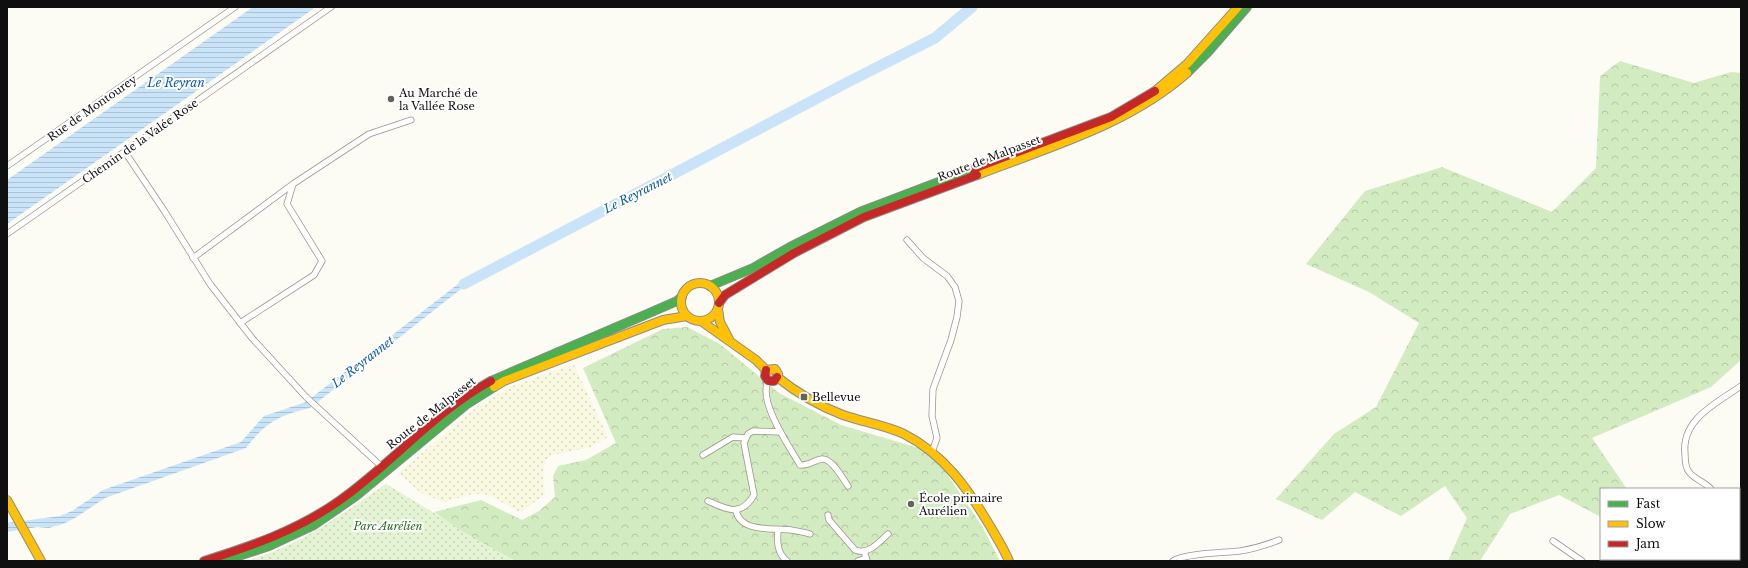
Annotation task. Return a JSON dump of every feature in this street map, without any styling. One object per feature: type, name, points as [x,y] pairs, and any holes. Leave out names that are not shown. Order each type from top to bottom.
[{"type":"main road","name":"Route de Malpasset","points":[[710,286],[753,268],[790,247],[860,212],[1111,117],[1138,102],[1168,82],[1190,61],[1238,7]]},
{"type":"main road","name":"Route de Malpasset","points":[[718,306],[725,295],[788,257],[864,217],[1087,133],[1142,107],[1171,87],[1196,66],[1247,7]]},
{"type":"main road","points":[[718,306],[714,315],[708,319],[701,321],[694,320],[687,316],[683,310],[682,297],[687,288],[692,285],[698,283],[710,286],[715,291],[718,306],[720,322],[724,332],[731,342]]},
{"type":"main road","name":"Route de Malpasset","points":[[210,560],[268,540],[318,515],[339,501],[481,387],[512,371],[632,322],[677,301],[682,297]]},
{"type":"main road","name":"Route de Malpasset","points":[[223,561],[269,546],[314,525],[356,496],[467,404],[504,381],[663,320],[687,316]]},
{"type":"main road","points":[[701,321],[756,360],[766,370]]},
{"type":"main road","points":[[775,369],[778,374],[774,382],[768,381],[765,378],[764,374],[766,370],[775,369]]},
{"type":"main road","points":[[777,377],[804,397],[814,402],[844,415],[876,424],[906,435],[932,452],[951,469],[966,486],[1009,561]]},
{"type":"main road","points":[[7,500],[41,561]]},
{"type":"street","name":"Rue de Montourey","points":[[7,166],[235,7]]},
{"type":"street","name":"Chemin de la Valée Rose","points":[[7,234],[331,7]]},
{"type":"street","points":[[193,258],[294,184],[368,134],[411,120]]},
{"type":"street","points":[[125,152],[210,284],[240,323],[306,397],[381,466]]},
{"type":"street","points":[[240,323],[314,275],[322,261],[287,204],[294,184]]},
{"type":"street","points":[[907,240],[928,262],[947,276],[955,287],[959,301],[951,340],[933,389],[932,416],[937,438],[932,452]]},
{"type":"street","points":[[768,381],[765,387],[766,397],[780,432],[800,465],[805,466],[822,459],[827,460],[834,466],[848,486]]},
{"type":"street","points":[[1710,488],[1689,472],[1684,450],[1686,440],[1690,428],[1700,414],[1741,386]]},
{"type":"street","points":[[708,501],[728,510],[736,510],[742,508],[751,500],[754,495],[744,443],[745,438],[753,431],[780,432]]},
{"type":"street","points":[[703,455],[733,437],[745,438]]},
{"type":"street","points":[[736,510],[736,515],[745,524],[763,530],[778,530],[810,534]]},
{"type":"street","points":[[828,515],[829,520],[855,550],[864,551],[870,549],[888,534]]},
{"type":"street","points":[[778,530],[778,546],[787,561]]},
{"type":"street","points":[[1173,561],[1186,557],[1241,551],[1261,547],[1279,540]]},
{"type":"street","points":[[1553,541],[1582,561]]},
{"type":"street","points":[[858,561],[866,560],[864,551]]},
{"type":"green space","points":[[1620,61],[1694,83],[1731,72],[1741,73],[1741,360],[1711,387],[1592,438],[1626,488],[1600,488],[1600,516],[1559,495],[1510,514],[1480,561],[1448,561],[1467,518],[1445,486],[1401,516],[1355,492],[1322,520],[1276,499],[1334,434],[1376,407],[1419,323],[1369,292],[1306,264],[1365,191],[1442,167],[1552,212],[1596,168],[1600,76]]},
{"type":"green space","points":[[687,327],[720,344],[779,393],[841,425],[932,452],[982,526],[1000,561],[515,561],[462,531],[434,512],[481,500],[522,520],[539,511],[555,497],[553,476],[558,466],[586,460],[616,443],[583,368],[663,329]]},
{"type":"green space","points":[[574,365],[608,437],[591,447],[552,455],[545,460],[543,474],[545,494],[521,512],[495,498],[484,494],[472,494],[444,502],[421,493],[398,473],[478,406],[512,386]]},
{"type":"green space","name":"Parc Aurélien","points":[[386,484],[514,561],[246,561],[266,555],[302,538],[336,518]]},
{"type":"water","name":"Le Reyran","points":[[253,7],[316,7],[7,224],[7,180]]},
{"type":"water","name":"Le Reyrannet","points":[[476,275],[478,279],[473,280],[452,296],[310,408],[289,414],[274,421],[260,432],[246,448],[105,498],[75,518],[63,524],[49,528],[37,527],[7,532],[7,523],[60,516],[72,511],[103,490],[241,442],[264,416],[306,402],[467,277]]},
{"type":"waterway","name":"Le Reyrannet","points":[[464,284],[848,82],[935,38],[972,7]]},
{"type":"traffic: fast","points":[[1187,73],[1208,52],[1247,7]]},
{"type":"traffic: fast","points":[[710,286],[753,268],[790,247],[860,212],[973,169]]},
{"type":"traffic: fast","points":[[491,381],[677,301],[682,297]]},
{"type":"traffic: fast","points":[[223,561],[269,546],[314,525],[356,496],[467,404],[494,387]]},
{"type":"traffic: slow","points":[[1155,91],[1187,64],[1238,7]]},
{"type":"traffic: slow","points":[[977,175],[1060,144],[1114,121],[1164,91],[1187,73]]},
{"type":"traffic: slow","points":[[700,283],[710,286],[716,292],[719,302],[716,312],[710,318],[700,321],[690,318],[684,312],[681,302],[684,292],[690,286],[700,283]]},
{"type":"traffic: slow","points":[[718,309],[720,322],[729,339]]},
{"type":"traffic: slow","points":[[494,387],[504,381],[663,320],[687,316]]},
{"type":"traffic: slow","points":[[701,321],[756,360],[766,370]]},
{"type":"traffic: slow","points":[[766,370],[775,369],[778,374],[777,377]]},
{"type":"traffic: slow","points":[[777,377],[800,394],[825,408],[858,420],[897,431],[918,442],[931,452],[943,462],[964,486],[982,512],[1009,561]]},
{"type":"traffic: slow","points":[[7,500],[41,561]]},
{"type":"traffic: jam","points":[[973,169],[1111,117],[1155,91]]},
{"type":"traffic: jam","points":[[719,303],[725,295],[794,253],[864,217],[977,175]]},
{"type":"traffic: jam","points":[[766,370],[765,376],[768,381],[774,381],[777,377]]},
{"type":"traffic: jam","points":[[204,561],[291,529],[339,501],[377,471],[432,423],[470,394],[491,381]]},
{"type":"place","name":"Au Marché de la Vallée Rose","points":[[391,99]]},
{"type":"place","name":"Bellevue","points":[[804,397]]},
{"type":"place","name":"École primaire Aurélien","points":[[911,504]]}]
